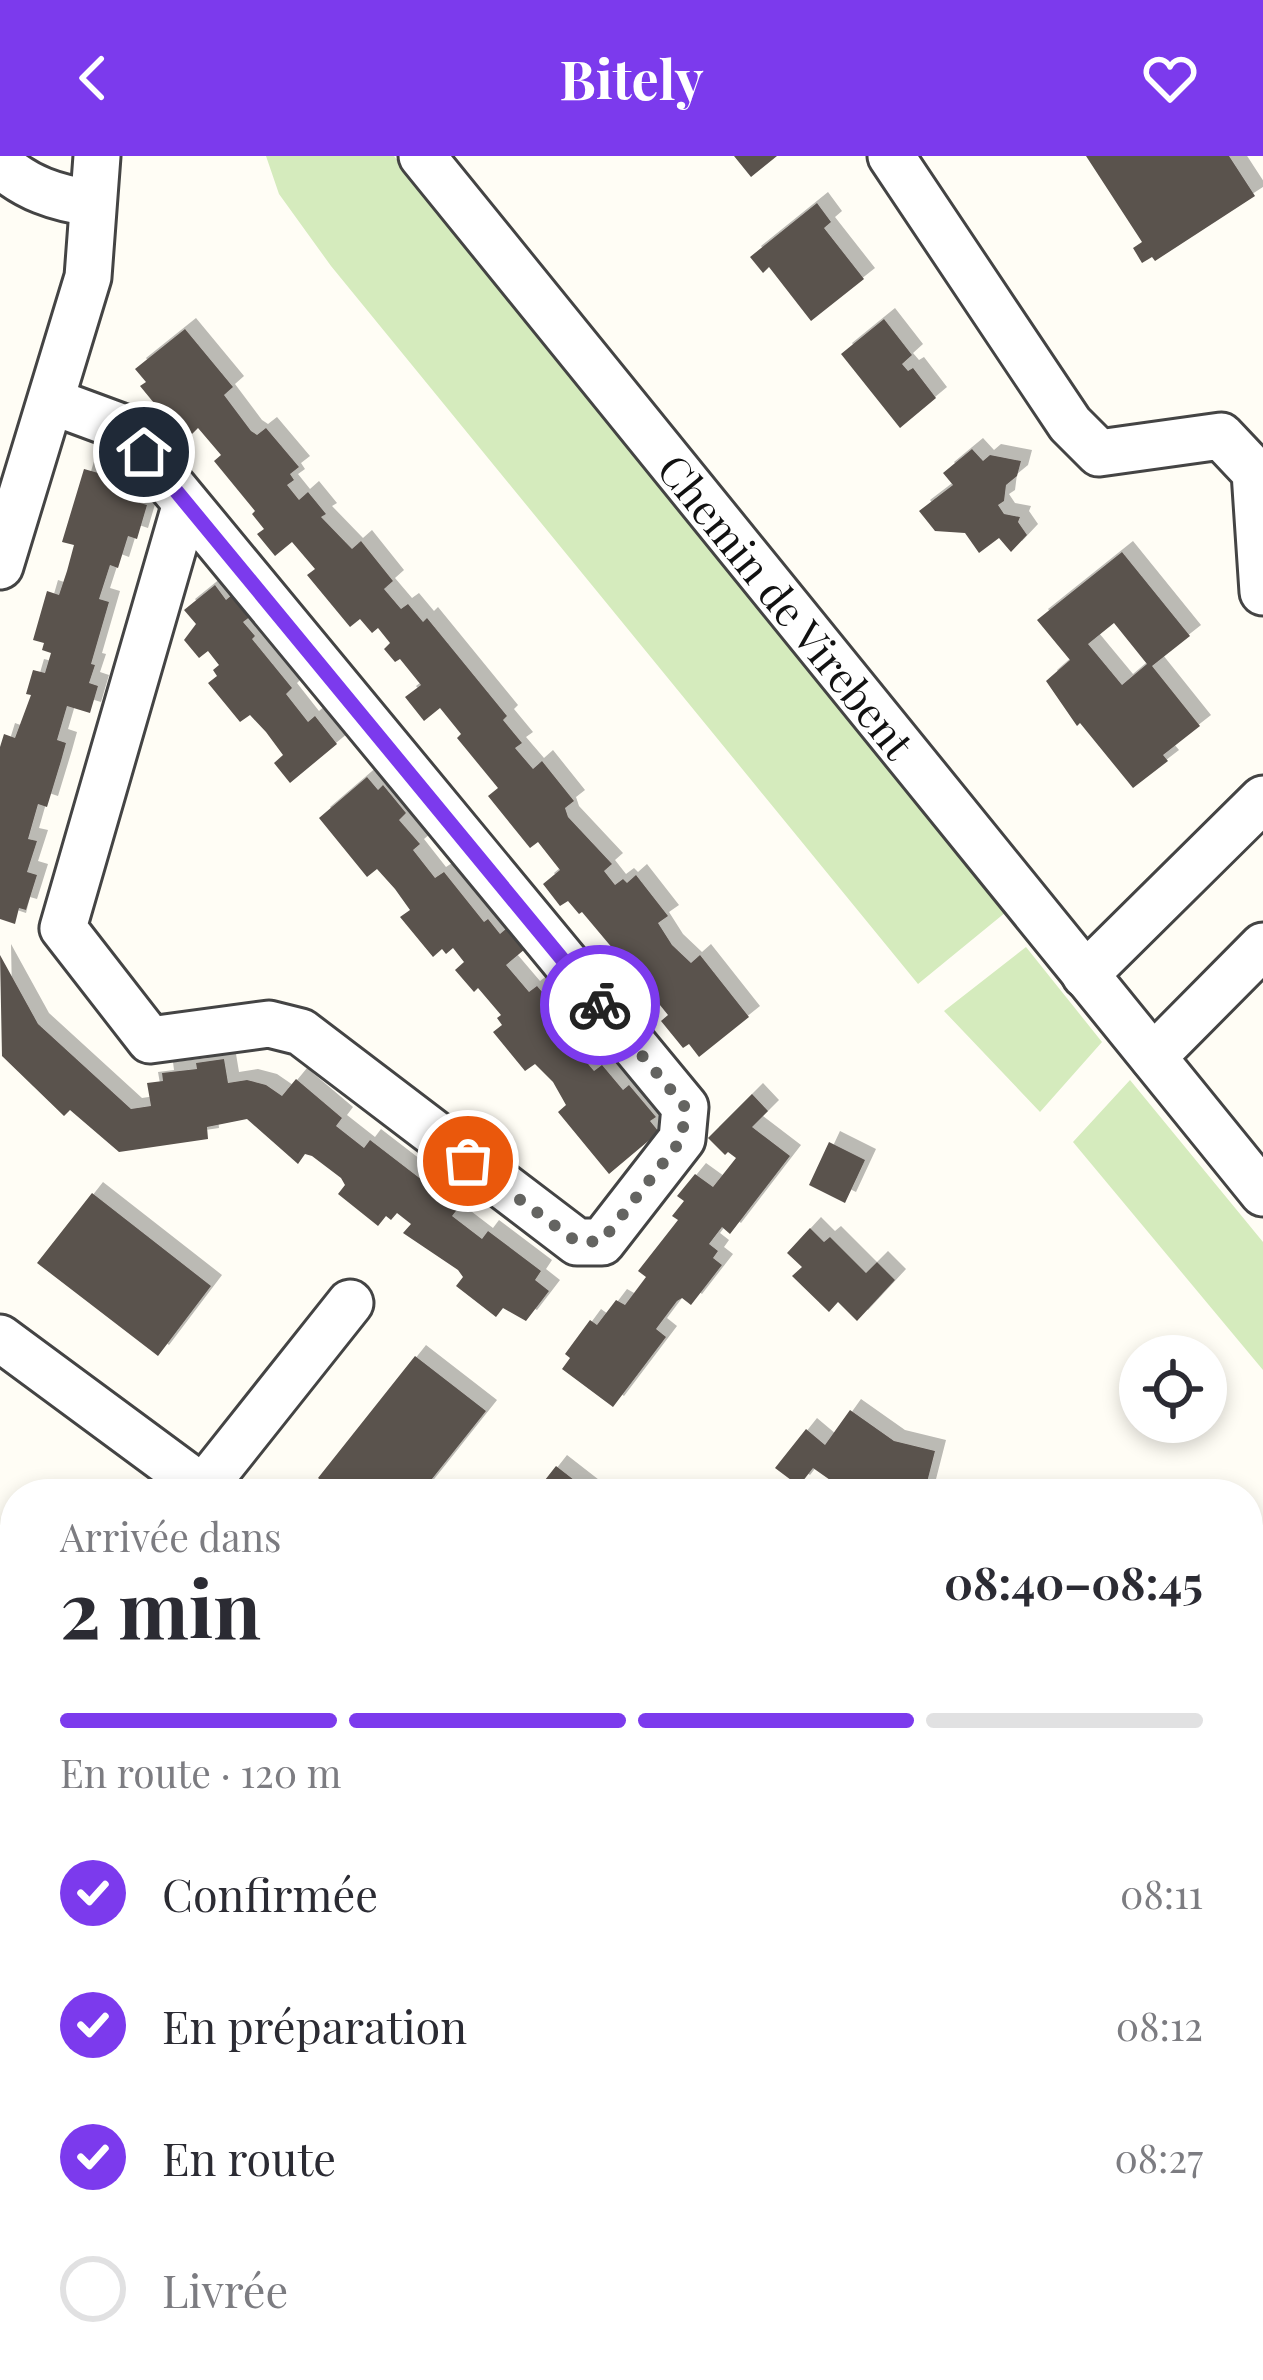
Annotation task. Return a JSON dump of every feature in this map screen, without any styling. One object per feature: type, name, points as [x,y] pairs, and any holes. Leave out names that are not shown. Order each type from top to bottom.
[{"type":"street","points":[[0,566],[88,277],[97,156]]},
{"type":"street","name":"Chemin de Virebent","points":[[422,156],[1263,1193]]},
{"type":"street","points":[[892,156],[1070,424],[1099,453],[1221,436],[1255,472],[1263,592]]},
{"type":"street","points":[[0,164],[20,182],[62,198],[92,203]]},
{"type":"street","points":[[51,401],[124,428],[186,503],[685,1107],[682,1139],[602,1241],[577,1242],[302,1032],[269,1024],[150,1040],[63,928],[186,503]]},
{"type":"street","points":[[1085,975],[1263,799]]},
{"type":"street","points":[[1153,1058],[1263,946]]},
{"type":"street","points":[[210,1479],[350,1303]]},
{"type":"street","points":[[0,1338],[191,1479]]},
{"type":"green space","points":[[266,156],[394,156],[1006,912],[918,984],[331,266],[279,194]]},
{"type":"green space","points":[[1026,947],[1102,1042],[1040,1112],[944,1011]]},
{"type":"green space","points":[[1130,1080],[1263,1242],[1263,1370],[1073,1142]]},
{"type":"building","points":[[734,156],[777,156],[751,177]]},
{"type":"building","points":[[1086,156],[1229,156],[1255,196],[1155,261],[1152,257],[1142,263],[1133,248],[1142,242]]},
{"type":"building","points":[[817,203],[831,222],[824,228],[864,279],[811,321],[769,267],[763,273],[750,257]]},
{"type":"building","points":[[884,319],[912,355],[902,364],[908,371],[913,368],[936,398],[900,428],[841,354]]},
{"type":"building","points":[[185,329],[233,387],[224,395],[251,431],[257,435],[266,428],[299,467],[290,474],[294,480],[287,485],[299,500],[308,492],[326,514],[321,517],[352,549],[361,541],[393,581],[384,589],[401,609],[408,604],[423,622],[427,618],[507,716],[503,720],[522,743],[515,748],[533,769],[542,761],[574,801],[565,808],[568,817],[612,864],[604,871],[615,885],[636,875],[668,916],[658,923],[672,945],[691,963],[700,955],[749,1017],[699,1057],[689,1044],[683,1048],[661,1021],[668,1015],[647,989],[654,984],[631,956],[624,962],[582,912],[568,901],[560,906],[543,884],[560,870],[538,842],[530,848],[488,796],[498,788],[457,738],[461,734],[440,708],[424,721],[405,697],[421,685],[400,659],[395,662],[384,649],[390,643],[378,628],[372,633],[360,619],[350,627],[307,575],[315,569],[292,542],[275,556],[257,534],[264,529],[252,514],[255,511],[214,461],[221,455],[198,428],[192,434],[171,409],[163,414],[140,386],[146,382],[135,369]]},
{"type":"building","points":[[972,449],[983,461],[990,455],[1021,461],[998,505],[1004,514],[1020,517],[1018,522],[1027,535],[1011,552],[999,538],[979,553],[965,533],[935,531],[919,511],[953,485],[943,473]]},
{"type":"building","points":[[84,469],[145,486],[140,503],[147,505],[137,539],[128,536],[118,568],[110,565],[99,599],[109,602],[91,664],[95,665],[89,683],[98,686],[90,713],[67,706],[57,740],[66,743],[61,761],[47,807],[38,804],[28,839],[37,841],[27,872],[37,875],[26,910],[19,908],[15,924],[0,919],[0,747],[4,734],[15,738],[31,695],[26,694],[33,670],[45,673],[51,653],[42,650],[44,643],[33,640],[47,591],[59,595],[67,571],[74,545],[62,542]]},
{"type":"building","points":[[1122,552],[1190,636],[1152,666],[1200,726],[1163,755],[1168,761],[1133,788],[1080,723],[1077,726],[1046,681],[1070,660],[1037,620]],"holes":[[[1114,623],[1147,664],[1122,685],[1088,644]]]},
{"type":"building","points":[[215,585],[226,600],[233,594],[251,616],[243,622],[292,688],[286,694],[308,722],[315,716],[337,744],[290,783],[274,763],[283,755],[266,732],[250,715],[240,722],[208,683],[217,676],[213,670],[219,665],[208,651],[199,658],[184,640],[196,624],[184,610]]},
{"type":"building","points":[[367,777],[378,790],[383,785],[406,813],[399,820],[420,844],[413,850],[435,878],[444,872],[484,922],[488,919],[500,934],[507,928],[525,949],[506,965],[529,992],[537,986],[580,1037],[571,1044],[594,1071],[602,1065],[623,1090],[629,1085],[656,1117],[650,1121],[659,1132],[609,1174],[558,1112],[566,1105],[553,1082],[535,1064],[525,1071],[493,1032],[502,1025],[497,1018],[501,1015],[455,970],[464,962],[453,948],[446,954],[442,949],[433,957],[400,917],[410,910],[395,889],[377,869],[367,877],[319,818]]},
{"type":"building","points":[[0,955],[38,1024],[131,1109],[151,1106],[147,1083],[163,1081],[162,1073],[197,1069],[196,1063],[224,1059],[228,1083],[247,1080],[282,1096],[296,1079],[342,1118],[336,1126],[364,1148],[370,1140],[422,1180],[424,1176],[439,1187],[444,1180],[467,1197],[452,1216],[482,1239],[488,1231],[541,1271],[535,1280],[549,1291],[526,1321],[503,1308],[496,1317],[456,1286],[463,1277],[458,1270],[403,1233],[411,1224],[397,1213],[391,1220],[386,1216],[378,1226],[338,1194],[345,1185],[341,1178],[312,1156],[305,1154],[298,1164],[247,1119],[207,1127],[208,1139],[119,1152],[70,1110],[64,1116],[2,1056]]},
{"type":"building","points":[[752,1094],[768,1111],[752,1127],[790,1156],[730,1234],[722,1227],[709,1244],[718,1251],[713,1258],[722,1265],[691,1305],[682,1298],[677,1301],[656,1329],[666,1337],[613,1407],[562,1369],[570,1358],[565,1354],[590,1320],[597,1325],[616,1300],[625,1305],[646,1277],[638,1271],[678,1220],[672,1216],[684,1201],[677,1196],[695,1174],[713,1187],[736,1158],[728,1152],[725,1155],[708,1138]]},
{"type":"building","points":[[829,1142],[865,1160],[845,1203],[809,1185]]},
{"type":"building","points":[[92,1193],[211,1286],[158,1356],[37,1263]]},
{"type":"building","points":[[810,1228],[824,1242],[830,1237],[866,1273],[877,1262],[895,1280],[857,1321],[838,1302],[829,1312],[792,1276],[802,1267],[787,1253]]},
{"type":"building","points":[[415,1356],[486,1411],[432,1479],[318,1478]]},
{"type":"building","points":[[850,1410],[894,1441],[935,1451],[928,1479],[829,1479],[813,1468],[804,1479],[790,1479],[775,1468],[806,1429],[825,1445]]},
{"type":"building","points":[[556,1466],[573,1479],[546,1479]]},
{"type":"way so far","points":[[468,1161],[577,1242],[602,1241],[682,1139],[685,1107],[600,1005]]},
{"type":"route","points":[[144,452],[600,1005]]}]
